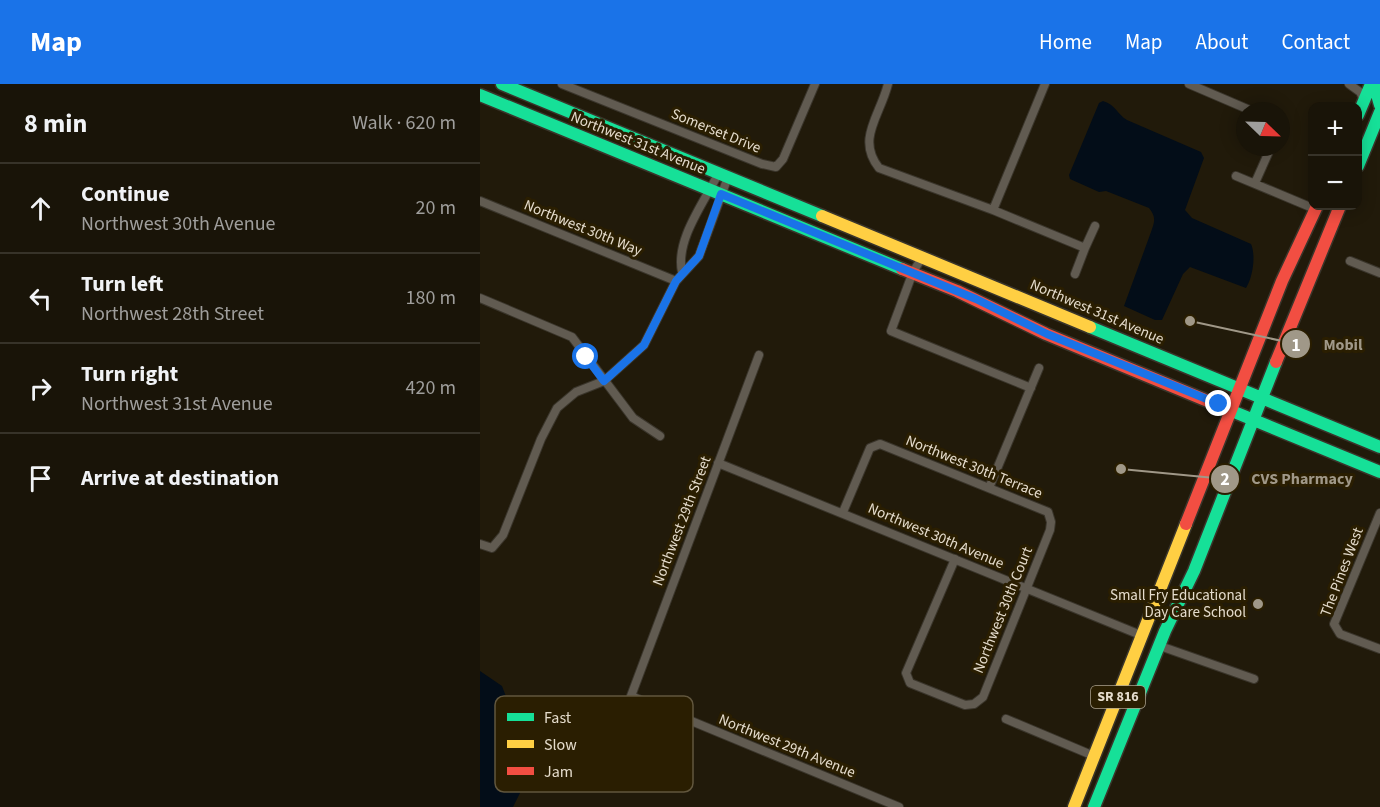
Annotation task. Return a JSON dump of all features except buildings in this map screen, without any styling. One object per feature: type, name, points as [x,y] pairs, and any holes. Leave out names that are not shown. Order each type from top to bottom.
[{"type":"main road","name":"Northwest 31st Avenue","points":[[502,84],[923,256],[1380,447]]},
{"type":"main road","points":[[1362,105],[1372,84]]},
{"type":"main road","points":[[1362,158],[1374,139],[1379,114],[1372,84]]},
{"type":"main road","name":"Northwest 31st Avenue","points":[[480,95],[913,272],[976,299],[1047,334],[1380,472]]},
{"type":"main road","name":"SR 816","points":[[1074,807],[1239,388],[1315,210]]},
{"type":"main road","name":"SR 816","points":[[1094,807],[1152,663],[1194,572],[1253,419],[1338,210]]},
{"type":"main road","points":[[1153,610],[1160,646]]},
{"type":"main road","points":[[1143,636],[1152,663]]},
{"type":"street","name":"Somerset Drive","points":[[562,84],[762,164],[776,167],[783,159],[815,84]]},
{"type":"street","points":[[888,84],[868,138],[869,155],[879,168],[993,210],[1085,248]]},
{"type":"street","points":[[993,210],[1045,84]]},
{"type":"street","points":[[1190,84],[1236,104]]},
{"type":"street","points":[[1349,84],[1364,100]]},
{"type":"street","points":[[1255,183],[1266,156]]},
{"type":"street","points":[[480,544],[492,548],[503,535],[541,439],[557,408],[576,392],[604,381],[644,345],[676,281],[699,256],[723,174]]},
{"type":"street","points":[[1236,176],[1308,204]]},
{"type":"street","points":[[682,272],[679,260],[694,219],[716,192]]},
{"type":"street","name":"Northwest 30th Way","points":[[480,201],[676,281]]},
{"type":"street","points":[[1075,274],[1095,226]]},
{"type":"street","points":[[923,256],[913,272],[891,331],[1031,388]]},
{"type":"street","points":[[1350,261],[1380,273]]},
{"type":"street","points":[[480,298],[572,337],[633,418],[660,436]]},
{"type":"street","name":"Northwest 29th Street","points":[[631,696],[759,355]]},
{"type":"street","points":[[989,488],[1039,368]]},
{"type":"street","name":"Northwest 30th Terrace","points":[[843,512],[870,448],[880,444],[1048,512],[1051,522]]},
{"type":"street","name":"Northwest 30th Avenue","points":[[718,463],[1143,636]]},
{"type":"street","name":"The Pines West","points":[[1380,513],[1334,624],[1340,634],[1380,649]]},
{"type":"street","name":"Northwest 30th Court","points":[[955,559],[906,673],[910,683],[965,705],[974,704],[983,698],[1051,522]]},
{"type":"street","points":[[1160,646],[1254,679]]},
{"type":"street","points":[[1006,719],[1094,756]]},
{"type":"street","name":"Northwest 29th Avenue","points":[[693,722],[899,807]]},
{"type":"shaded area","points":[[1103,101],[1111,105],[1127,120],[1201,152],[1204,158],[1185,210],[1192,218],[1251,244],[1253,266],[1246,288],[1190,267],[1183,274],[1162,320],[1155,320],[1124,306],[1152,228],[1153,214],[1149,208],[1106,191],[1099,192],[1070,179],[1069,175],[1099,103]]},
{"type":"shaded area","points":[[480,671],[502,686],[506,696],[495,696],[495,792],[520,792],[513,807],[480,807]]},
{"type":"traffic: fast","points":[[502,84],[822,216]]},
{"type":"traffic: fast","points":[[1362,105],[1371,84]]},
{"type":"traffic: fast","points":[[1374,84],[1380,105]]},
{"type":"traffic: fast","points":[[480,95],[902,269]]},
{"type":"traffic: fast","points":[[1362,156],[1380,112]]},
{"type":"traffic: fast","points":[[1090,327],[1380,447]]},
{"type":"traffic: fast","points":[[1094,807],[1165,631],[1194,571],[1276,362]]},
{"type":"traffic: fast","points":[[1227,409],[1380,472]]},
{"type":"traffic: slow","points":[[822,216],[1090,327]]},
{"type":"traffic: slow","points":[[1074,807],[1186,524]]},
{"type":"traffic: jam","points":[[1186,524],[1282,281],[1315,210]]},
{"type":"traffic: jam","points":[[1276,362],[1338,210]]},
{"type":"traffic: jam","points":[[902,269],[957,291],[1046,334],[1227,409]]},
{"type":"place","name":"Mobil","points":[[1190,321]]},
{"type":"place","name":"CVS Pharmacy","points":[[1121,469]]},
{"type":"place","name":"Small Fry Educational Day Care School","points":[[1258,604]]},
{"type":"route","points":[[586,357],[604,381],[644,345],[676,281],[699,256],[721,194],[913,272],[976,299],[1047,334],[1219,404]]}]
